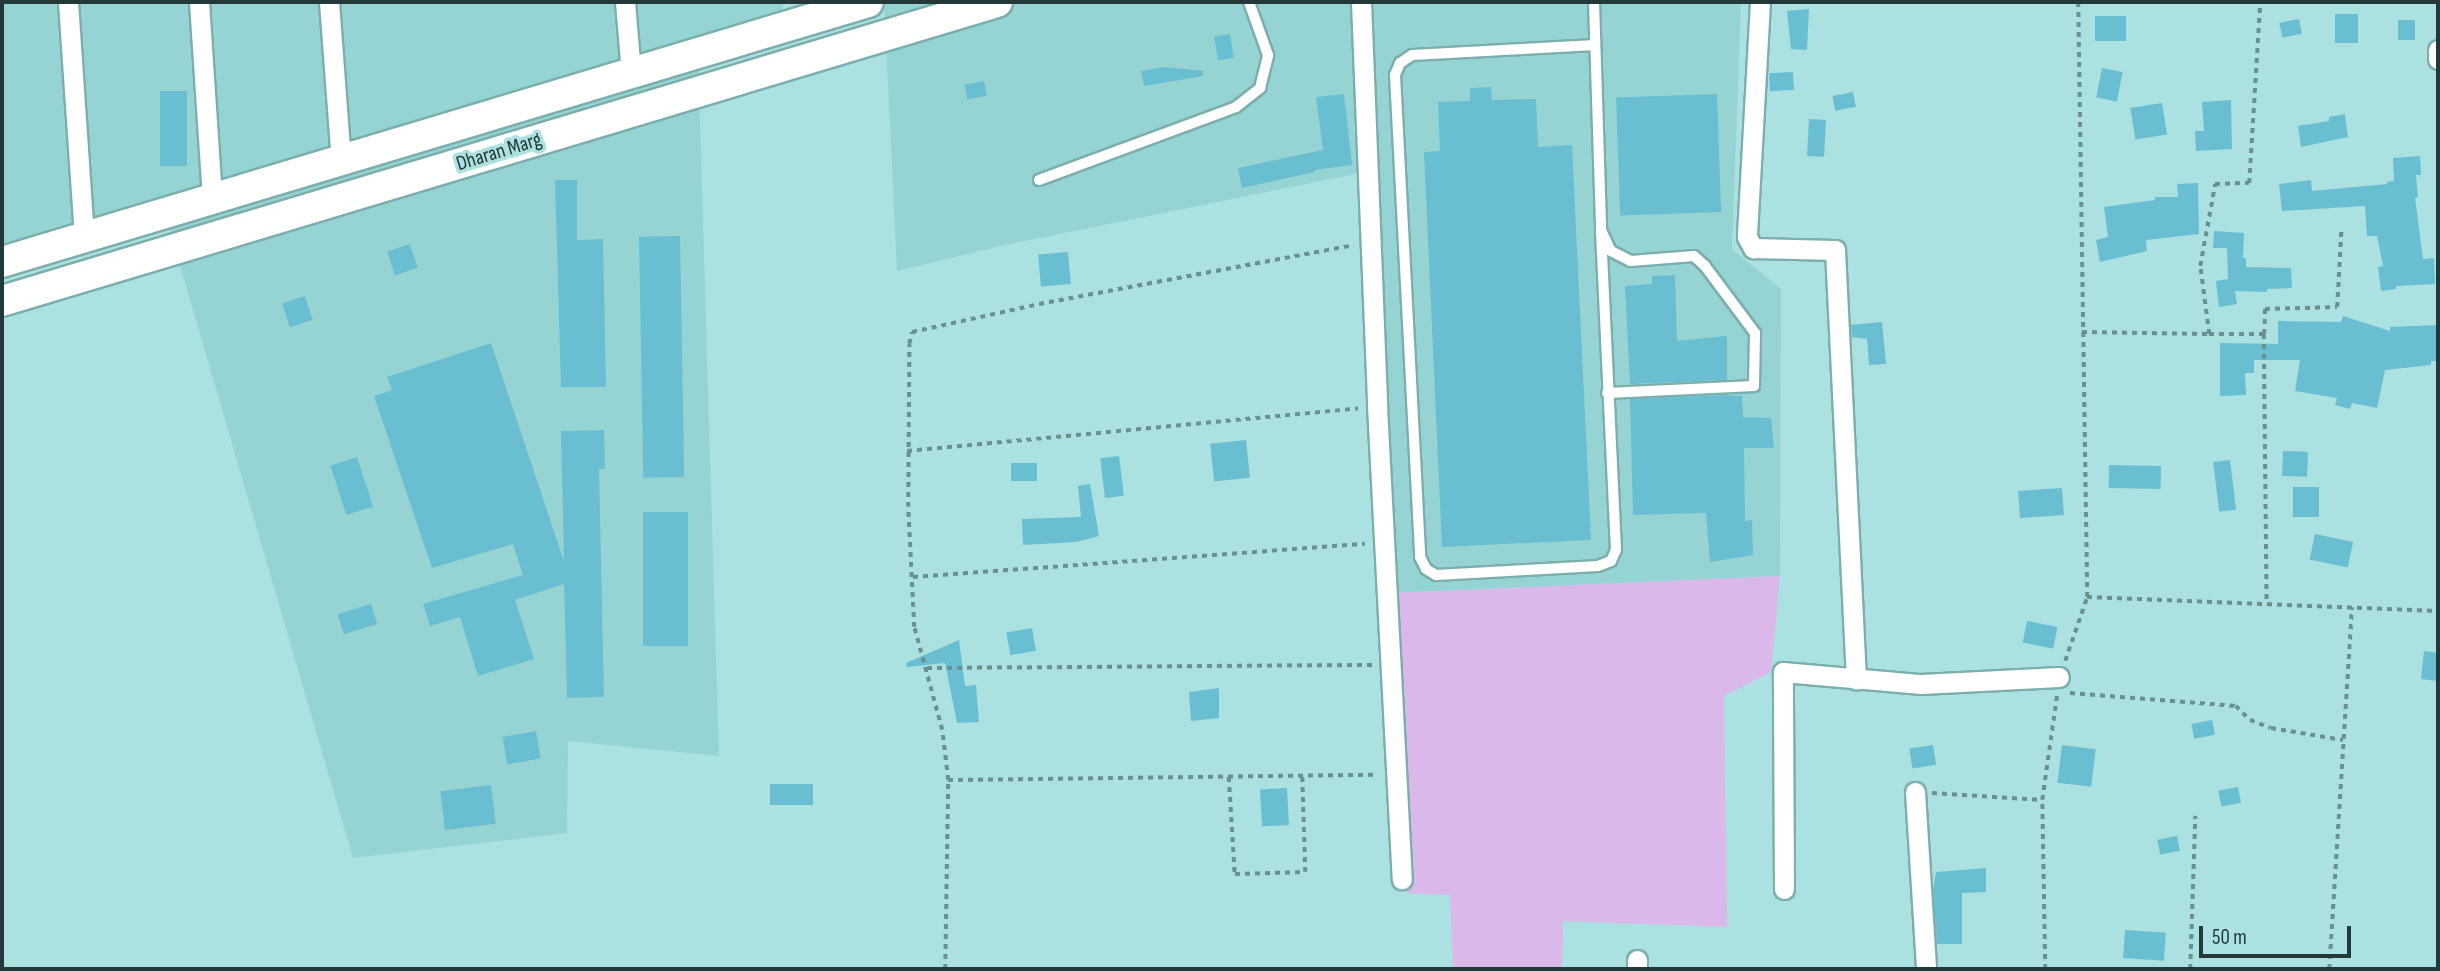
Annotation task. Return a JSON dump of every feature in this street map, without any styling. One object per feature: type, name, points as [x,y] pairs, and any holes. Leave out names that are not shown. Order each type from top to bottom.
[{"type":"main road","name":"Dharan Marg","points":[[2,262],[868,2]]},
{"type":"main road","name":"Dharan Marg","points":[[2,302],[997,2]]},
{"type":"street","points":[[68,2],[84,238]]},
{"type":"street","points":[[199,2],[212,199]]},
{"type":"street","points":[[330,2],[341,160]]},
{"type":"street","points":[[625,2],[631,73]]},
{"type":"street","points":[[1361,2],[1369,242],[1402,879]]},
{"type":"street","points":[[1759,2],[1746,237],[1753,248],[1835,250],[1856,678]]},
{"type":"street","points":[[2438,50],[2438,59]]},
{"type":"street","points":[[1784,889],[1783,673],[1921,684],[2058,685]]},
{"type":"street","points":[[1914,792],[1926,969]]},
{"type":"lane","points":[[1039,180],[1236,107],[1260,88],[1268,55],[1249,2]]},
{"type":"lane","points":[[1594,2],[1607,393],[1616,550],[1611,561],[1598,566],[1436,575],[1426,569],[1420,557],[1395,75],[1400,63],[1412,55],[1595,45]]},
{"type":"lane","points":[[1601,230],[1611,251],[1631,261],[1694,256],[1705,266],[1755,333],[1754,386],[1607,393]]},
{"type":"path","points":[[2045,969],[2042,800],[2058,685],[2087,597],[2078,2]]},
{"type":"path","points":[[2209,334],[2200,266],[2215,184],[2249,183],[2260,2]]},
{"type":"path","points":[[2267,604],[2264,309],[2337,307],[2341,232]]},
{"type":"path","points":[[945,969],[948,780],[942,730],[914,627],[907,452],[909,344],[912,332],[1039,304],[1369,242]]},
{"type":"path","points":[[2082,332],[2264,334]]},
{"type":"path","points":[[907,452],[1377,406]]},
{"type":"path","points":[[913,577],[1384,542]]},
{"type":"path","points":[[2087,597],[2438,611]]},
{"type":"path","points":[[2329,969],[2352,608]]},
{"type":"path","points":[[927,668],[1392,665]]},
{"type":"path","points":[[2058,685],[2236,706],[2250,720],[2271,728],[2343,740]]},
{"type":"path","points":[[948,780],[1397,775]]},
{"type":"path","points":[[1229,777],[1235,874],[1305,872],[1302,776]]},
{"type":"path","points":[[1914,792],[2042,800]]},
{"type":"path","points":[[2190,969],[2195,816]]},
{"type":"shaded area","points":[[2,2],[782,2],[786,28],[698,53],[719,756],[568,741],[567,833],[353,858],[165,214],[2,262]]},
{"type":"shaded area","points":[[884,2],[1741,2],[1732,249],[1781,289],[1780,576],[1393,593],[1375,170],[1005,245],[897,271]]},
{"type":"shaded area","points":[[1780,576],[1771,672],[1724,696],[1727,927],[1563,921],[1562,969],[1453,969],[1450,895],[1407,893],[1393,593]]},
{"type":"building","points":[[1809,9],[1807,50],[1791,49],[1787,11]]},
{"type":"building","points":[[2335,14],[2358,14],[2358,43],[2335,43]]},
{"type":"building","points":[[2095,16],[2126,16],[2126,41],[2095,41]]},
{"type":"building","points":[[2299,19],[2302,34],[2282,38],[2279,23]]},
{"type":"building","points":[[2398,20],[2415,20],[2415,40],[2398,40]]},
{"type":"building","points":[[1230,34],[1234,58],[1218,60],[1214,37]]},
{"type":"building","points":[[1164,67],[1203,71],[1203,76],[1144,86],[1141,71]]},
{"type":"building","points":[[2102,68],[2123,72],[2117,101],[2096,97]]},
{"type":"building","points":[[1793,72],[1794,90],[1770,91],[1769,73]]},
{"type":"building","points":[[984,81],[987,96],[967,100],[964,85]]},
{"type":"building","points":[[1491,87],[1492,100],[1536,99],[1538,147],[1572,145],[1591,540],[1442,547],[1424,152],[1440,151],[1438,102],[1470,101],[1470,88]]},
{"type":"building","points":[[160,91],[187,91],[187,166],[160,166]]},
{"type":"building","points":[[1853,92],[1856,107],[1835,111],[1832,96]]},
{"type":"building","points":[[1344,94],[1352,165],[1314,170],[1315,172],[1242,188],[1238,168],[1323,150],[1316,97]]},
{"type":"building","points":[[1717,94],[1721,212],[1620,215],[1616,98]]},
{"type":"building","points":[[2231,100],[2232,149],[2196,151],[2195,131],[2204,131],[2202,102]]},
{"type":"building","points":[[2162,103],[2167,135],[2135,140],[2130,108]]},
{"type":"building","points":[[2345,114],[2348,137],[2301,147],[2298,126],[2329,121],[2329,117]]},
{"type":"building","points":[[1809,119],[1826,120],[1824,157],[1807,156]]},
{"type":"building","points":[[2420,156],[2421,175],[2416,175],[2418,197],[2415,198],[2423,259],[2434,258],[2435,284],[2396,286],[2396,289],[2381,291],[2378,267],[2383,266],[2377,236],[2367,236],[2365,206],[2282,211],[2279,184],[2311,180],[2312,191],[2387,184],[2394,181],[2393,158]]},
{"type":"building","points":[[555,180],[577,180],[577,240],[603,239],[606,387],[561,387]]},
{"type":"building","points":[[2198,183],[2199,234],[2146,240],[2147,251],[2100,262],[2096,240],[2108,237],[2104,207],[2155,200],[2155,197],[2178,197],[2177,184]]},
{"type":"building","points":[[2214,231],[2244,233],[2243,258],[2246,258],[2246,267],[2291,268],[2292,288],[2267,289],[2267,292],[2235,291],[2237,304],[2219,307],[2216,281],[2228,279],[2227,248],[2213,248]]},
{"type":"building","points":[[680,236],[684,477],[643,478],[639,237]]},
{"type":"building","points":[[410,244],[418,268],[395,275],[387,251]]},
{"type":"building","points":[[1068,252],[1071,284],[1041,286],[1038,255]]},
{"type":"building","points":[[1675,275],[1677,341],[1727,336],[1727,380],[1630,384],[1625,286],[1652,284],[1652,276]]},
{"type":"building","points":[[305,296],[313,320],[290,327],[282,303]]},
{"type":"building","points":[[2343,316],[2390,331],[2390,327],[2438,325],[2436,361],[2431,361],[2431,365],[2385,370],[2377,408],[2352,403],[2350,409],[2335,405],[2337,398],[2295,391],[2300,360],[2254,360],[2254,373],[2245,373],[2246,395],[2220,396],[2220,343],[2278,344],[2278,321],[2341,322]]},
{"type":"building","points":[[1882,322],[1886,364],[1869,365],[1867,339],[1852,337],[1851,325]]},
{"type":"building","points":[[491,343],[564,561],[561,431],[604,430],[605,469],[599,469],[604,697],[567,698],[564,584],[515,600],[534,659],[478,676],[460,617],[430,626],[423,604],[523,575],[513,544],[432,568],[374,396],[392,390],[387,377]]},
{"type":"building","points":[[1742,396],[1743,417],[1771,418],[1774,448],[1744,448],[1745,521],[1752,520],[1753,555],[1710,562],[1706,513],[1633,515],[1630,399]]},
{"type":"building","points":[[1246,440],[1250,478],[1214,482],[1210,444]]},
{"type":"building","points":[[2283,451],[2308,452],[2307,477],[2282,476]]},
{"type":"building","points":[[1119,456],[1124,496],[1105,498],[1100,458]]},
{"type":"building","points":[[357,457],[373,506],[346,515],[330,466]]},
{"type":"building","points":[[2230,460],[2236,510],[2219,512],[2213,462]]},
{"type":"building","points":[[1011,463],[1037,463],[1037,481],[1011,481]]},
{"type":"building","points":[[2109,465],[2161,466],[2161,489],[2109,488]]},
{"type":"building","points":[[1090,484],[1099,536],[1076,542],[1023,545],[1022,519],[1081,517],[1078,486]]},
{"type":"building","points":[[2293,487],[2319,487],[2319,517],[2293,517]]},
{"type":"building","points":[[2062,488],[2064,515],[2020,518],[2018,491]]},
{"type":"building","points":[[643,512],[688,512],[688,646],[643,646]]},
{"type":"building","points":[[2315,534],[2353,542],[2348,568],[2310,559]]},
{"type":"building","points":[[371,604],[377,624],[344,634],[338,614]]},
{"type":"building","points":[[2027,621],[2057,627],[2053,649],[2023,643]]},
{"type":"building","points":[[1032,628],[1036,651],[1010,655],[1006,633]]},
{"type":"building","points":[[959,640],[965,686],[976,685],[979,722],[957,723],[945,663],[907,667],[906,663]]},
{"type":"building","points":[[2424,651],[2438,653],[2438,681],[2421,679]]},
{"type":"building","points":[[1219,688],[1219,718],[1191,721],[1189,692]]},
{"type":"building","points":[[2212,720],[2215,735],[2194,739],[2191,724]]},
{"type":"building","points":[[536,731],[541,759],[507,764],[503,737]]},
{"type":"building","points":[[1933,745],[1936,765],[1912,769],[1909,749]]},
{"type":"building","points":[[2062,745],[2096,749],[2091,787],[2057,783]]},
{"type":"building","points":[[770,784],[813,784],[813,805],[770,805]]},
{"type":"building","points":[[491,785],[496,824],[445,830],[440,791]]},
{"type":"building","points":[[2238,787],[2241,803],[2221,807],[2218,791]]},
{"type":"building","points":[[1287,788],[1289,825],[1262,826],[1260,789]]},
{"type":"building","points":[[2177,836],[2180,851],[2160,855],[2157,840]]},
{"type":"building","points":[[1986,868],[1986,892],[1962,893],[1962,944],[1937,944],[1933,890],[1936,872]]},
{"type":"building","points":[[2125,930],[2166,933],[2164,961],[2123,958]]}]
